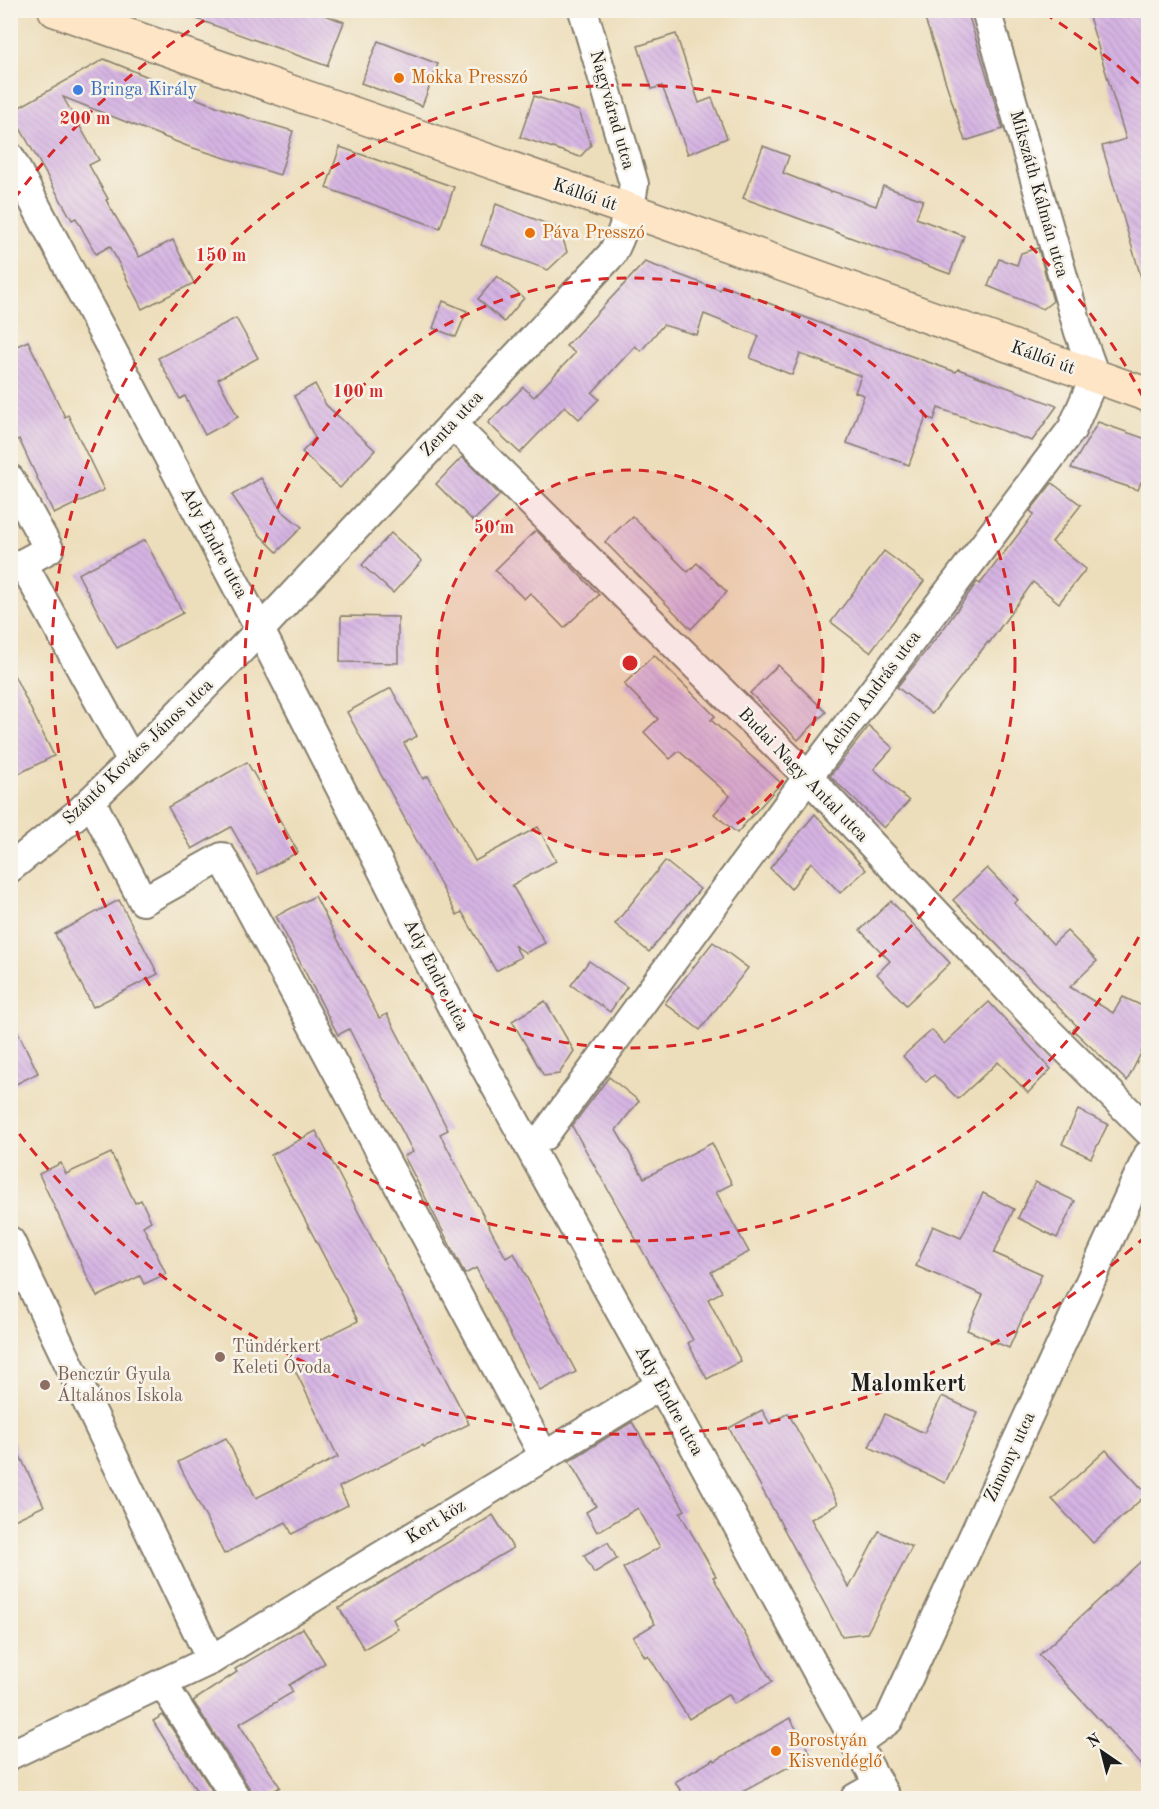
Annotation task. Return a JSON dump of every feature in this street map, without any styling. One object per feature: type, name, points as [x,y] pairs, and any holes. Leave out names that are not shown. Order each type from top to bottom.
[{"type":"main road","name":"Kállói út","points":[[55,10],[630,210],[1149,395]]},
{"type":"street","name":"Nagyvárad utca","points":[[583,10],[634,184],[630,210]]},
{"type":"street","name":"Mikszáth Kálmán utca","points":[[986,10],[1079,332],[1095,376]]},
{"type":"street","name":"Ady Endre utca","points":[[10,157],[260,630],[454,1011],[661,1385],[855,1744],[873,1794]]},
{"type":"street","name":"Zenta utca","points":[[260,630],[612,254],[630,210]]},
{"type":"street","name":"Áchim András utca","points":[[529,1145],[544,1136],[808,777],[1071,429],[1095,376]]},
{"type":"street","name":"Budai Nagy Antal utca","points":[[452,424],[808,777],[1039,1022],[1149,1131]]},
{"type":"street","points":[[10,479],[49,549],[17,567],[132,761]]},
{"type":"street","name":"Szántó Kovács János utca","points":[[10,868],[91,801],[260,630]]},
{"type":"street","points":[[91,801],[143,901],[222,857],[544,1456]]},
{"type":"street","name":"Zimony utca","points":[[855,1744],[889,1720],[1149,1155]]},
{"type":"street","points":[[10,1240],[211,1660]]},
{"type":"street","name":"Kert köz","points":[[10,1755],[211,1660],[661,1385]]},
{"type":"street","points":[[162,1683],[236,1798]]},
{"type":"building","points":[[180,10],[311,10],[344,22],[327,66],[180,13]]},
{"type":"building","points":[[922,10],[967,10],[1003,129],[965,141]]},
{"type":"building","points":[[1087,10],[1149,10],[1149,283],[1143,284],[1102,146],[1126,139]]},
{"type":"building","points":[[676,34],[699,103],[712,98],[727,138],[688,154],[662,86],[652,89],[638,46]]},
{"type":"building","points":[[378,41],[438,64],[422,106],[361,83]]},
{"type":"building","points":[[104,59],[190,94],[189,96],[293,131],[280,175],[187,146],[63,97],[99,160],[89,165],[139,257],[173,240],[194,283],[142,309],[110,246],[96,254],[76,218],[72,220],[11,112]]},
{"type":"building","points":[[534,96],[579,111],[591,145],[580,157],[520,137]]},
{"type":"building","points":[[763,146],[789,156],[783,173],[831,192],[876,206],[883,186],[923,200],[916,218],[964,236],[950,274],[743,198]]},
{"type":"building","points":[[340,147],[454,187],[440,228],[326,188]]},
{"type":"building","points":[[496,204],[560,229],[567,252],[548,270],[481,245]]},
{"type":"building","points":[[1038,248],[1053,301],[1043,309],[988,286],[999,259],[1017,265],[1021,253]]},
{"type":"building","points":[[645,262],[720,290],[722,285],[830,327],[956,372],[958,369],[1057,406],[1032,441],[938,408],[934,420],[926,417],[909,465],[847,443],[864,395],[855,392],[861,376],[800,354],[792,375],[750,358],[759,336],[704,314],[697,335],[663,325],[641,351],[635,346],[592,393],[599,399],[579,419],[565,406],[520,453],[488,423],[523,387],[534,397],[575,353],[566,346]]},
{"type":"building","points":[[497,276],[524,298],[504,322],[478,299]]},
{"type":"building","points":[[443,301],[467,311],[456,337],[433,328]]},
{"type":"building","points":[[236,318],[258,358],[218,379],[238,417],[205,435],[185,396],[180,399],[158,358]]},
{"type":"building","points":[[28,341],[65,417],[68,415],[104,490],[54,514],[19,439],[10,443],[10,349]]},
{"type":"building","points":[[315,384],[326,405],[375,450],[340,488],[302,452],[315,438],[294,396]]},
{"type":"building","points":[[1098,422],[1149,440],[1149,485],[1141,482],[1138,490],[1071,468]]},
{"type":"building","points":[[462,457],[500,495],[473,521],[436,484]]},
{"type":"building","points":[[261,478],[282,511],[302,527],[277,552],[258,533],[232,495]]},
{"type":"building","points":[[1052,483],[1081,505],[1052,542],[1086,569],[1059,603],[1033,582],[989,643],[932,714],[897,687],[977,582],[980,584],[1034,514],[1030,511]]},
{"type":"building","points":[[632,516],[688,572],[697,563],[727,592],[691,629],[605,542]]},
{"type":"building","points":[[536,530],[599,595],[564,628],[530,593],[524,599],[495,570]]},
{"type":"building","points":[[391,533],[422,561],[393,593],[362,565]]},
{"type":"building","points":[[145,540],[183,613],[117,648],[78,574]]},
{"type":"building","points":[[884,551],[924,581],[870,652],[831,622]]},
{"type":"building","points":[[341,616],[398,617],[398,663],[340,662]]},
{"type":"building","points":[[654,655],[715,716],[711,720],[781,783],[737,833],[714,814],[730,796],[679,751],[670,759],[644,732],[658,719],[624,684]]},
{"type":"building","points":[[778,665],[826,712],[798,740],[750,693]]},
{"type":"building","points":[[10,667],[54,756],[10,778]]},
{"type":"building","points":[[391,688],[417,736],[404,743],[423,779],[428,776],[475,861],[538,827],[556,861],[512,885],[545,943],[526,953],[514,945],[521,957],[496,971],[462,912],[457,915],[347,712]]},
{"type":"building","points":[[869,726],[893,748],[874,769],[909,801],[884,828],[830,776]]},
{"type":"building","points":[[247,762],[298,852],[258,874],[231,827],[192,849],[168,807]]},
{"type":"building","points":[[815,814],[866,870],[840,893],[811,862],[791,889],[770,868]]},
{"type":"building","points":[[665,861],[700,889],[649,952],[615,924]]},
{"type":"building","points":[[987,868],[1018,900],[1014,903],[1053,944],[1067,931],[1097,961],[1070,987],[1113,1013],[1123,997],[1149,1009],[1149,1037],[1127,1081],[1073,1030],[1077,1026],[953,900]]},
{"type":"building","points":[[315,896],[379,1018],[387,1014],[448,1130],[440,1134],[506,1258],[514,1253],[576,1372],[540,1391],[476,1268],[465,1274],[404,1156],[413,1152],[349,1029],[338,1035],[276,916]]},
{"type":"building","points":[[119,900],[158,974],[93,1007],[55,934]]},
{"type":"building","points":[[891,901],[950,963],[906,1005],[877,974],[890,961],[860,930]]},
{"type":"building","points":[[713,942],[748,968],[700,1030],[665,1003]]},
{"type":"building","points":[[589,961],[627,987],[610,1012],[571,985]]},
{"type":"building","points":[[545,1001],[574,1051],[559,1074],[544,1076],[512,1021]]},
{"type":"building","points":[[989,1002],[1051,1069],[1028,1093],[998,1062],[958,1099],[934,1075],[926,1082],[903,1056],[932,1030],[944,1044]]},
{"type":"building","points":[[10,1016],[38,1073],[10,1087]]},
{"type":"building","points":[[609,1077],[639,1101],[616,1130],[644,1178],[712,1143],[732,1184],[716,1192],[749,1252],[711,1272],[722,1292],[708,1299],[741,1361],[707,1379],[688,1343],[693,1340],[572,1126]]},
{"type":"building","points":[[1078,1110],[1108,1124],[1091,1158],[1062,1144]]},
{"type":"building","points":[[316,1131],[469,1424],[339,1487],[348,1505],[292,1534],[286,1522],[224,1554],[178,1462],[226,1438],[256,1498],[338,1457],[288,1356],[358,1321],[271,1155]]},
{"type":"building","points":[[111,1153],[135,1203],[141,1200],[151,1221],[143,1226],[166,1274],[144,1284],[140,1276],[97,1297],[39,1174],[61,1163],[66,1174]]},
{"type":"building","points":[[1035,1182],[1075,1201],[1057,1238],[1018,1218]]},
{"type":"building","points":[[983,1193],[1014,1209],[994,1253],[1042,1274],[1009,1348],[967,1330],[983,1295],[916,1266],[933,1226],[961,1238]]},
{"type":"building","points":[[942,1396],[978,1413],[945,1483],[869,1447],[885,1414],[924,1433]]},
{"type":"building","points":[[762,1410],[770,1424],[788,1413],[838,1504],[811,1519],[849,1588],[879,1531],[912,1547],[867,1633],[842,1636],[729,1428]]},
{"type":"building","points":[[632,1422],[685,1510],[680,1513],[772,1682],[734,1704],[729,1694],[689,1719],[648,1655],[645,1657],[633,1637],[655,1624],[623,1568],[660,1547],[638,1508],[597,1532],[586,1512],[596,1506],[569,1461]]},
{"type":"building","points":[[10,1435],[44,1506],[10,1522]]},
{"type":"building","points":[[1106,1450],[1147,1494],[1093,1543],[1052,1499]]},
{"type":"building","points":[[493,1515],[513,1548],[393,1619],[398,1629],[364,1649],[339,1608]]},
{"type":"building","points":[[608,1542],[617,1559],[594,1573],[584,1555]]},
{"type":"building","points":[[1149,1554],[1149,1773],[1039,1655]]},
{"type":"building","points":[[303,1628],[325,1663],[289,1685],[293,1692],[239,1724],[280,1787],[263,1798],[252,1798],[250,1789],[193,1701],[237,1672],[235,1669]]},
{"type":"building","points":[[163,1715],[217,1798],[201,1798],[153,1721]]},
{"type":"building","points":[[790,1718],[811,1755],[731,1798],[685,1798],[675,1782]]},
{"type":"place","name":"Mokka Presszó","points":[[399,78]]},
{"type":"place","name":"Bringa Király","points":[[78,90]]},
{"type":"place","name":"Páva Presszó","points":[[530,233]]},
{"type":"place","name":"Tündérkert Keleti Óvoda","points":[[220,1357]]},
{"type":"place","name":"Benczúr Gyula Általános Iskola","points":[[45,1385]]},
{"type":"place","name":"Borostyán Kisvendéglő","points":[[776,1751]]},
{"type":"district","name":"Malomkert","points":[[908,1385]]}]
